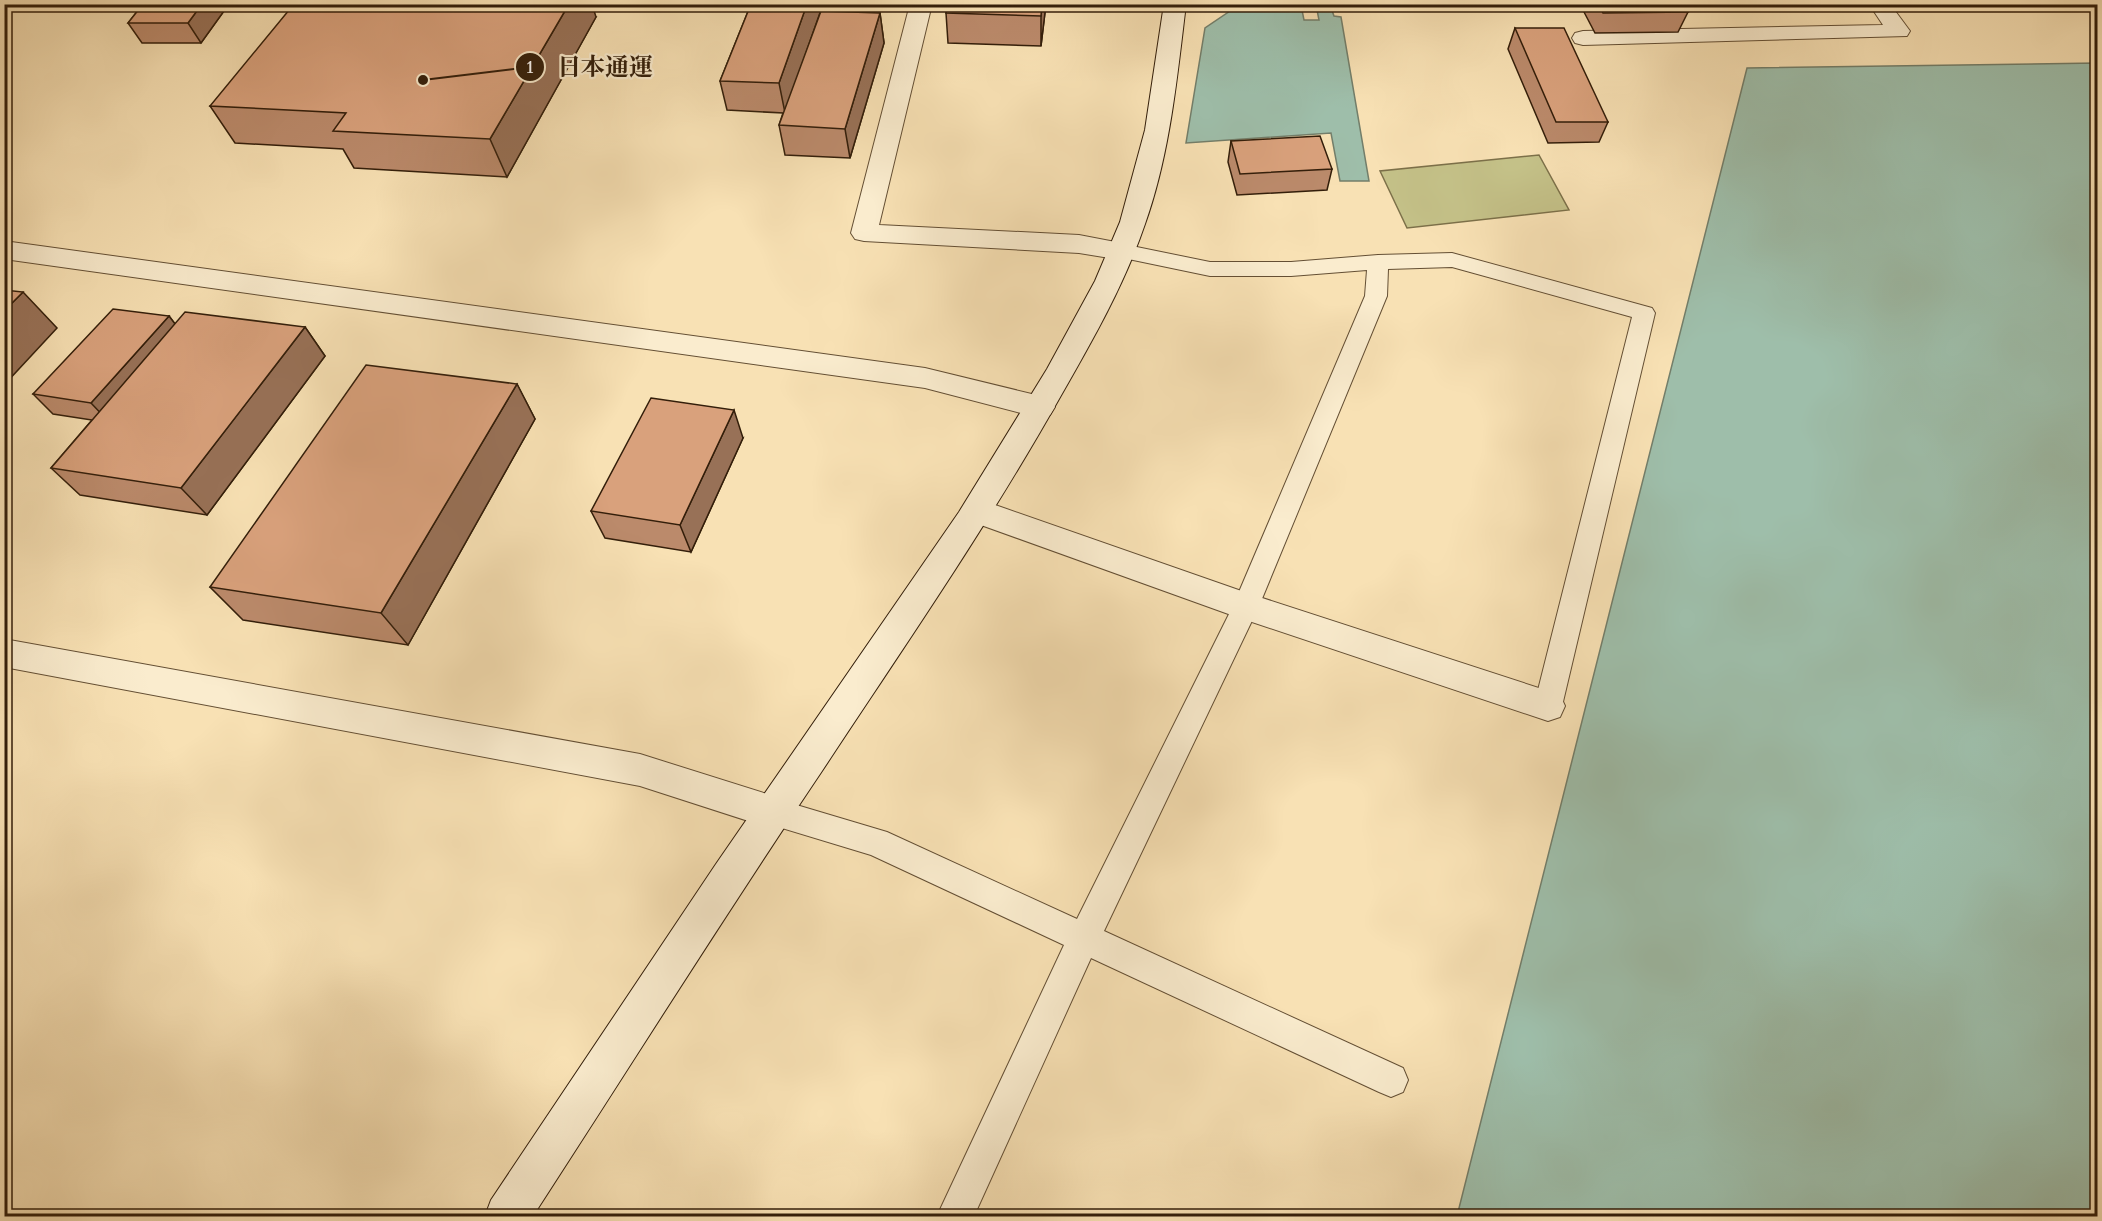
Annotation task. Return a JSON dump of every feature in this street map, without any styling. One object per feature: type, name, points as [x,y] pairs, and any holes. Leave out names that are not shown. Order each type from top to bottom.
[{"type":"street","points":[[921,4],[864,232],[1079,244],[1122,251]]},
{"type":"street","points":[[507,1216],[773,812],[978,511],[1087,323],[1122,251],[1142,193],[1169,61],[1175,4]]},
{"type":"street","points":[[1583,38],[1899,31],[1879,4]]},
{"type":"street","points":[[4,250],[925,378],[1040,407]]},
{"type":"street","points":[[978,511],[1246,606],[1548,706]]},
{"type":"street","points":[[4,653],[640,770],[773,812]]},
{"type":"lane","points":[[1122,251],[1209,269],[1292,269],[1378,262],[1452,260],[1644,312],[1548,706]]},
{"type":"lane","points":[[955,1216],[1084,938],[1246,606],[1376,296],[1378,262]]},
{"type":"lane","points":[[773,812],[876,842],[1391,1080]]},
{"type":"shaded area","points":[[1239,5],[1301,5],[1304,20],[1319,20],[1316,5],[1330,5],[1334,16],[1341,17],[1369,181],[1340,181],[1331,133],[1186,143],[1205,28]]},
{"type":"shaded area","points":[[2097,63],[2097,1216],[1457,1216],[1747,68]]},
{"type":"shaded area","points":[[1539,155],[1569,210],[1407,228],[1380,171]]},
{"type":"building","points":[[143,4],[202,4],[188,23],[128,23]]},
{"type":"building","points":[[294,4],[569,4],[490,139],[333,131],[346,113],[210,106]]},
{"type":"building","points":[[751,4],[807,4],[779,83],[720,81]]},
{"type":"building","points":[[948,4],[1042,4],[1041,16],[946,13]]},
{"type":"building","points":[[1598,4],[1683,4],[1688,12],[1603,13]]},
{"type":"building","points":[[821,11],[880,13],[845,129],[779,125]]},
{"type":"building","points":[[1515,28],[1564,28],[1608,122],[1556,122]]},
{"type":"building","points":[[1320,136],[1332,169],[1240,174],[1231,141]]},
{"type":"building","points":[[4,290],[23,292],[4,311]]},
{"type":"building","points":[[113,309],[169,316],[91,403],[33,394]]},
{"type":"building","points":[[185,312],[305,327],[181,488],[51,468]]},
{"type":"building","points":[[366,365],[517,384],[381,613],[210,587]]},
{"type":"building","points":[[651,398],[734,410],[680,525],[591,511]]},
{"type":"place","name":"日本通運","points":[[423,80]]}]
